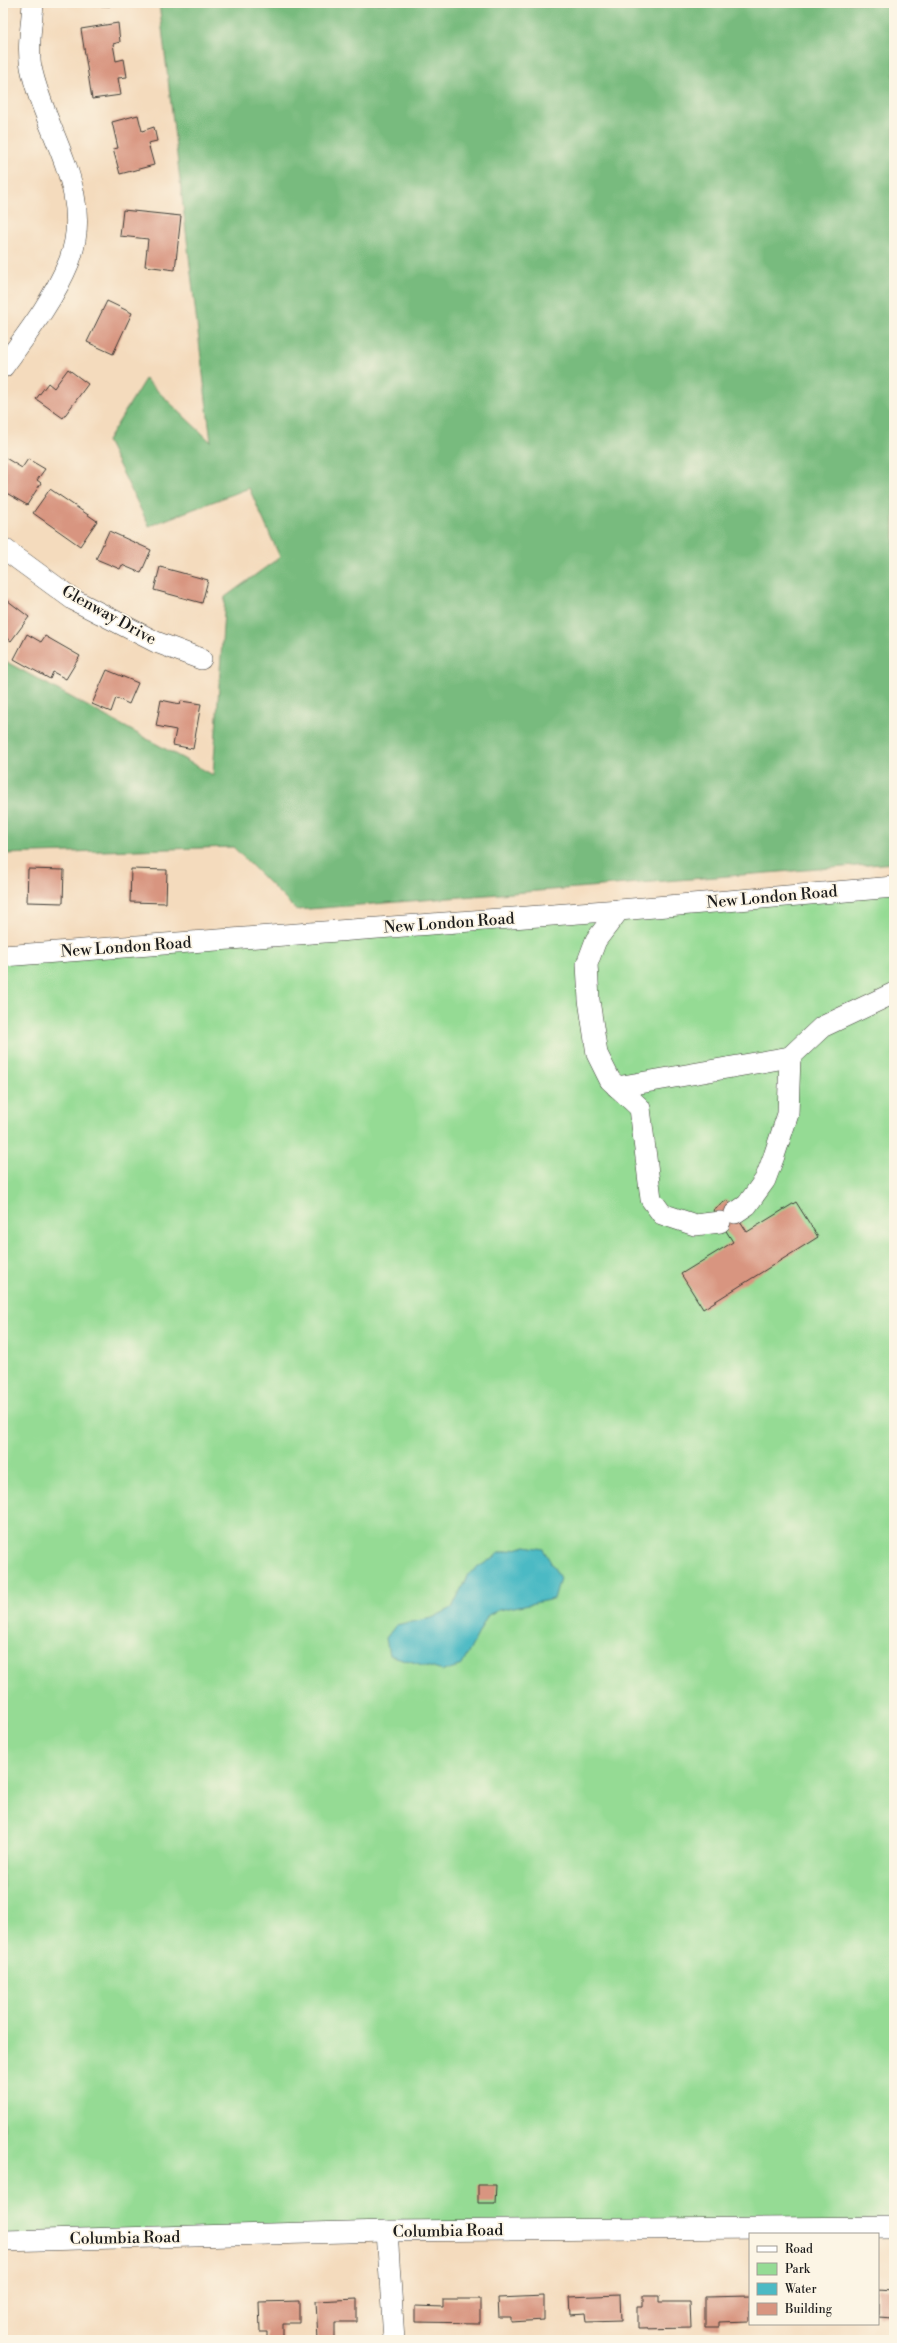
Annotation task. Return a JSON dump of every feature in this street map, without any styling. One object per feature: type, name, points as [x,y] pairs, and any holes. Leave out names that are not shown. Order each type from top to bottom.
[{"type":"street","points":[[3,367],[48,305],[69,261],[76,225],[73,188],[63,156],[41,104],[31,65],[33,3]]},
{"type":"street","name":"Glenway Drive","points":[[3,548],[74,600],[156,642],[201,659]]},
{"type":"street","name":"New London Road","points":[[3,956],[619,910],[894,887]]},
{"type":"street","points":[[619,910],[596,940],[588,964],[589,1000],[597,1054],[610,1080],[640,1108],[651,1199],[662,1214],[675,1220],[695,1225],[728,1217],[747,1205],[765,1180],[788,1114],[790,1057]]},
{"type":"street","points":[[617,1087],[790,1057],[822,1027],[894,993]]},
{"type":"street","name":"Columbia Road","points":[[3,2240],[388,2231],[894,2226]]},
{"type":"street","points":[[388,2231],[394,2340]]},
{"type":"green space","points":[[159,3],[894,3],[894,863],[296,910],[233,847],[3,854],[3,660],[213,775],[225,597],[280,557],[249,488],[149,526],[107,441],[145,379],[211,442]]},
{"type":"green space","points":[[894,887],[894,2227],[3,2241],[3,956]]},
{"type":"water","points":[[526,1546],[543,1549],[560,1578],[554,1599],[499,1610],[488,1615],[462,1665],[443,1671],[389,1655],[386,1638],[396,1625],[432,1618],[452,1608],[468,1574],[500,1553]]},
{"type":"building","points":[[81,3],[111,3],[110,6],[81,5]]},
{"type":"building","points":[[118,23],[120,42],[113,44],[116,61],[124,59],[127,77],[118,78],[121,95],[92,99],[81,29]]},
{"type":"building","points":[[138,115],[142,131],[154,127],[157,141],[148,143],[154,165],[120,174],[113,149],[118,148],[112,122]]},
{"type":"building","points":[[123,210],[181,216],[175,270],[145,266],[148,239],[120,236]]},
{"type":"building","points":[[107,301],[132,313],[113,354],[87,342]]},
{"type":"building","points":[[68,369],[88,384],[63,418],[36,399],[48,383],[54,388]]},
{"type":"building","points":[[4,457],[22,468],[28,459],[45,469],[37,480],[41,483],[27,505],[3,491]]},
{"type":"building","points":[[50,489],[97,521],[80,546],[33,513]]},
{"type":"building","points":[[109,531],[151,550],[141,573],[122,565],[120,569],[96,559]]},
{"type":"building","points":[[160,567],[208,580],[202,603],[154,590]]},
{"type":"building","points":[[3,597],[29,617],[11,641],[3,635]]},
{"type":"building","points":[[27,634],[41,642],[45,636],[80,656],[66,679],[53,672],[50,679],[14,659]]},
{"type":"building","points":[[107,670],[138,683],[129,704],[116,698],[111,712],[92,704]]},
{"type":"building","points":[[161,700],[180,704],[181,701],[201,704],[193,749],[173,745],[176,730],[156,726]]},
{"type":"building","points":[[28,869],[64,870],[63,903],[27,902]]},
{"type":"building","points":[[131,869],[167,870],[166,903],[130,902]]},
{"type":"building","points":[[727,1200],[747,1232],[796,1202],[818,1237],[703,1309],[681,1274],[733,1242],[713,1210]]},
{"type":"building","points":[[478,2185],[496,2185],[495,2203],[478,2203]]},
{"type":"building","points":[[879,2289],[894,2290],[894,2318],[879,2317]]},
{"type":"building","points":[[620,2295],[621,2321],[587,2322],[586,2313],[570,2314],[569,2297]]},
{"type":"building","points":[[544,2296],[544,2320],[511,2322],[511,2317],[499,2317],[498,2298]]},
{"type":"building","points":[[643,2296],[659,2296],[659,2302],[690,2302],[691,2328],[638,2329],[638,2307],[643,2307]]},
{"type":"building","points":[[749,2296],[749,2321],[719,2322],[719,2328],[705,2328],[705,2297]]},
{"type":"building","points":[[357,2299],[357,2322],[335,2322],[335,2340],[318,2340],[316,2301]]},
{"type":"building","points":[[443,2299],[480,2299],[480,2323],[415,2322],[415,2306],[443,2307]]},
{"type":"building","points":[[299,2301],[299,2323],[283,2323],[283,2340],[267,2340],[267,2332],[260,2332],[259,2302]]}]
